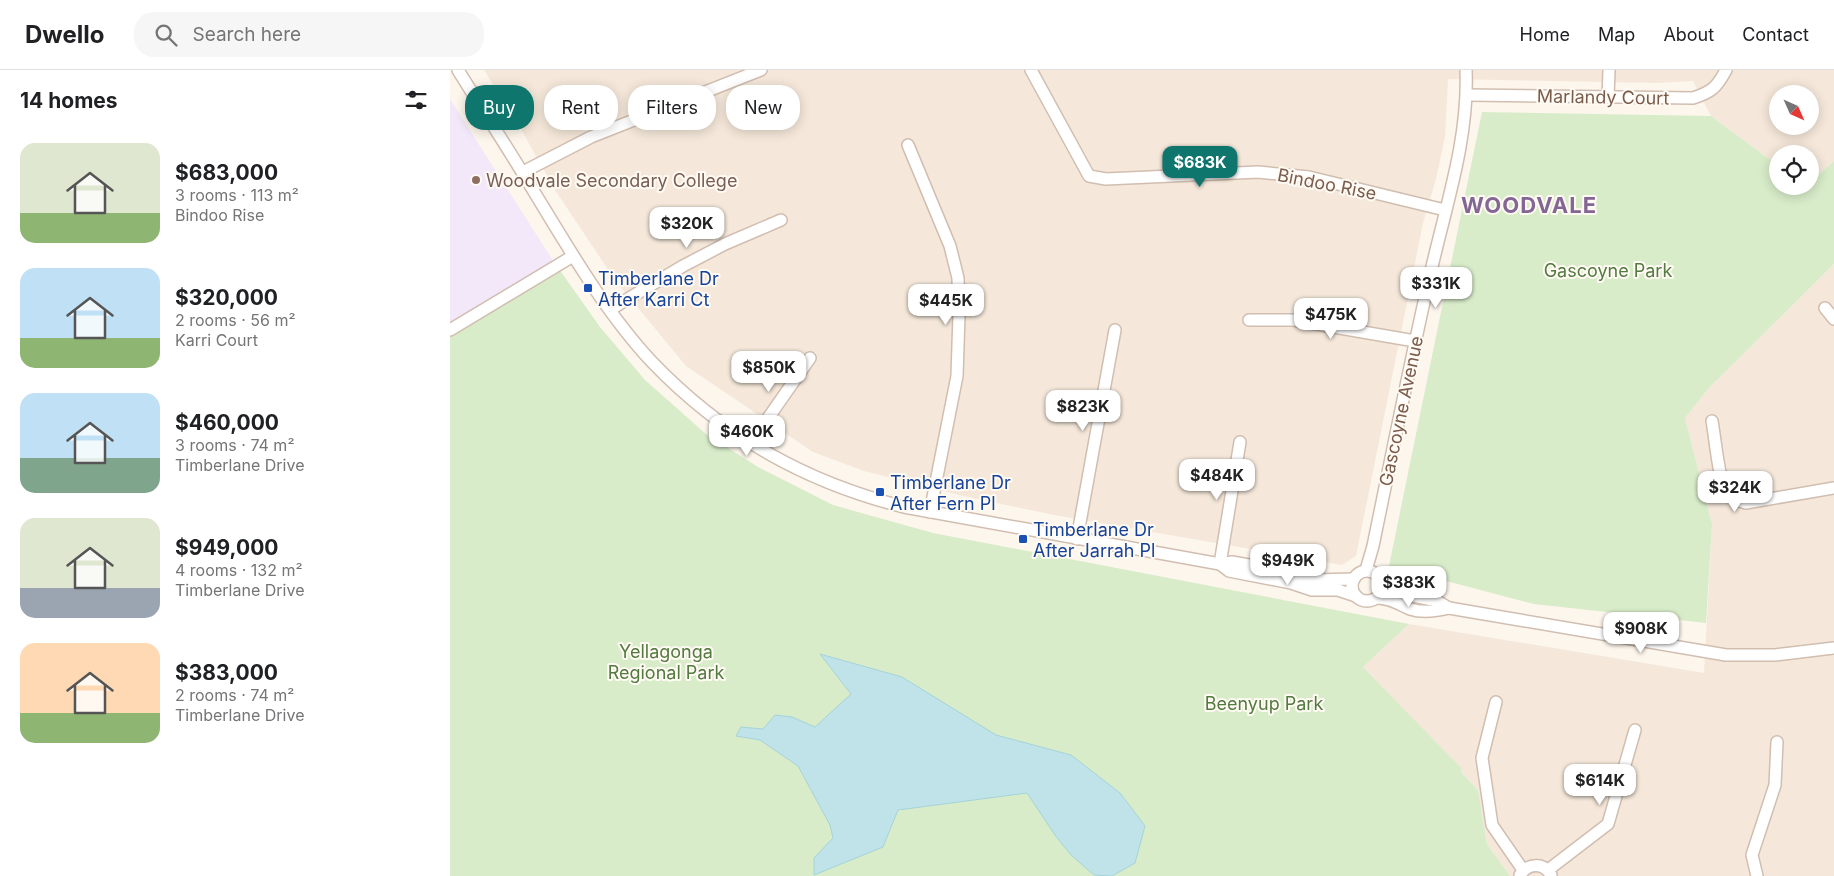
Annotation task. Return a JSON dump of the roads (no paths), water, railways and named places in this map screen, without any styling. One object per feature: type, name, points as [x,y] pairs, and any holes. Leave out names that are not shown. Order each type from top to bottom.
[{"type":"street","points":[[458,70],[573,256],[633,339],[673,383],[710,415],[750,444],[800,471],[870,499],[1077,539],[1220,564],[1232,562],[1294,573],[1314,580],[1354,578],[1366,570],[1374,572],[1381,580],[1404,594],[1437,601],[1449,608],[1726,654],[1775,655],[1834,648]]},
{"type":"street","points":[[522,172],[592,137],[761,70]]},
{"type":"street","name":"Bindoo Rise","points":[[1031,70],[1089,176],[1106,178],[1267,173],[1309,177],[1445,210]]},
{"type":"street","name":"Gascoyne Avenue","points":[[1366,570],[1373,546],[1415,341],[1459,153],[1467,94],[1466,70]]},
{"type":"street","points":[[1608,98],[1609,70]]},
{"type":"street","name":"Marlandy Court","points":[[1467,94],[1608,98],[1693,98],[1712,90],[1719,84],[1726,70]]},
{"type":"street","points":[[908,145],[950,246],[958,278],[960,315],[956,376],[930,512]]},
{"type":"street","points":[[611,310],[683,266],[725,244],[781,220]]},
{"type":"street","points":[[450,330],[573,256]]},
{"type":"street","points":[[1825,308],[1834,319]]},
{"type":"street","points":[[1249,320],[1294,320],[1415,341]]},
{"type":"street","points":[[1077,539],[1115,330]]},
{"type":"street","points":[[750,444],[810,358]]},
{"type":"street","points":[[1712,421],[1722,482],[1727,494],[1735,500],[1746,503],[1834,488]]},
{"type":"street","points":[[1220,564],[1240,442]]},
{"type":"street","name":"Gascoyne Avenue","points":[[1373,546],[1381,580]]},
{"type":"street","points":[[1220,564],[1229,572],[1291,583],[1312,590],[1338,590],[1364,601],[1376,598],[1388,599],[1414,610],[1436,611],[1449,608]]},
{"type":"street","points":[[1354,578],[1352,588],[1356,596]]},
{"type":"street","points":[[1376,598],[1382,591],[1381,580]]},
{"type":"street","points":[[1496,702],[1482,758],[1492,825],[1521,873],[1534,865],[1540,866],[1550,873],[1608,824],[1635,730]]},
{"type":"street","points":[[1757,876],[1752,855],[1775,785],[1777,742]]},
{"type":"water","points":[[820,654],[902,677],[996,735],[1071,755],[1120,793],[1145,826],[1135,863],[1112,876],[1094,875],[1071,855],[1027,793],[898,810],[883,847],[814,875],[814,858],[833,838],[830,825],[798,766],[760,740],[736,736],[741,727],[763,729],[775,715],[792,717],[815,727],[851,694]]},
{"type":"place","name":"Woodvale Secondary College","points":[[476,180]]},
{"type":"place","name":"Timberlane Dr After Karri Ct","points":[[588,288]]},
{"type":"place","name":"Timberlane Dr After Fern Pl","points":[[880,492]]},
{"type":"place","name":"Timberlane Dr After Jarrah Pl","points":[[1023,539]]},
{"type":"district","name":"WOODVALE","points":[[1529,205]]},
{"type":"park label","name":"Gascoyne Park","points":[[1608,270]]},
{"type":"park label","name":"Yellagonga Regional Park","points":[[666,661]]},
{"type":"park label","name":"Beenyup Park","points":[[1264,703]]}]
